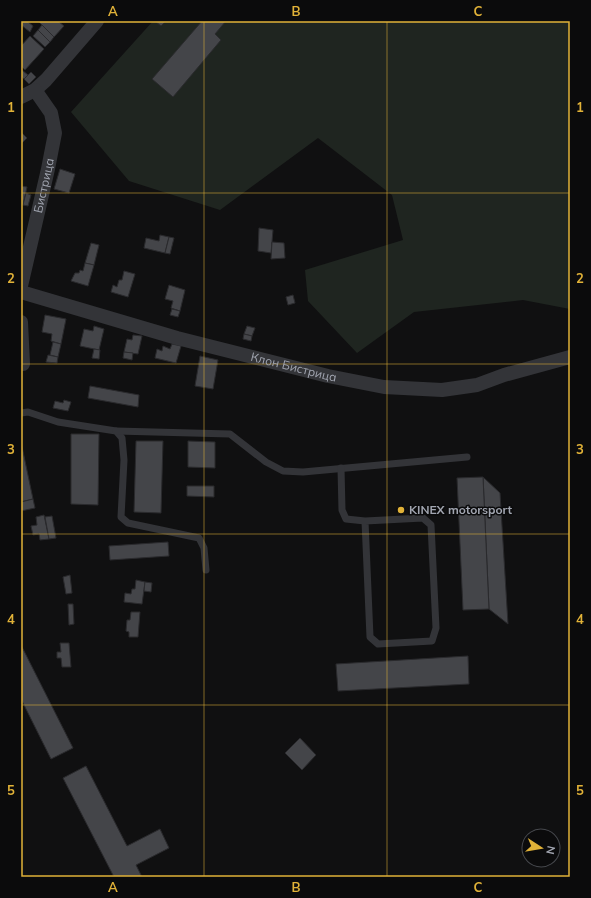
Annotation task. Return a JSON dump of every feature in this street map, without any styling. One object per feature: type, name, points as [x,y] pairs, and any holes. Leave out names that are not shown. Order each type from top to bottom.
[{"type":"street","points":[[21,97],[35,90],[46,80],[97,21]]},
{"type":"street","name":"Бистрица","points":[[21,286],[48,168],[54,133],[51,113],[35,90]]},
{"type":"street","name":"Клон Бистрица","points":[[21,292],[184,340],[328,376],[384,387],[442,390],[477,385],[504,375],[570,357]]},
{"type":"street","points":[[21,322],[23,364]]},
{"type":"lane","points":[[21,413],[28,412],[58,422],[116,431],[230,434],[266,462],[283,471],[304,472],[467,457]]},
{"type":"lane","points":[[116,431],[122,438],[124,460],[121,517],[128,523],[199,538],[204,548],[206,570]]},
{"type":"lane","points":[[341,468],[342,510],[346,519],[366,521],[423,518],[431,525],[436,628],[432,641],[378,644],[370,636],[366,521]]},
{"type":"shaded area","points":[[153,21],[570,21],[570,309],[523,300],[414,312],[357,353],[308,301],[305,270],[403,240],[392,195],[318,138],[220,210],[129,181],[71,112]]},
{"type":"building","points":[[22,21],[27,21],[33,26],[30,32],[21,25]]},
{"type":"building","points":[[38,21],[58,21],[64,26],[54,37]]},
{"type":"building","points":[[155,21],[166,21],[161,26]]},
{"type":"building","points":[[202,21],[226,21],[215,34],[221,40],[173,97],[152,79]]},
{"type":"building","points":[[42,25],[54,37],[50,42],[38,30]]},
{"type":"building","points":[[38,30],[50,42],[45,47],[33,36]]},
{"type":"building","points":[[30,36],[44,49],[25,70],[21,66],[21,46]]},
{"type":"building","points":[[22,70],[28,75],[24,79],[21,76]]},
{"type":"building","points":[[31,72],[36,77],[29,84],[24,79]]},
{"type":"building","points":[[22,133],[27,138],[21,144],[21,134]]},
{"type":"building","points":[[60,169],[75,174],[69,193],[54,189]]},
{"type":"building","points":[[21,186],[27,187],[23,205],[21,204]]},
{"type":"building","points":[[26,193],[31,195],[28,206],[23,205]]},
{"type":"building","points":[[259,228],[273,230],[271,253],[258,251]]},
{"type":"building","points":[[160,235],[169,237],[165,253],[144,248],[146,238],[159,241]]},
{"type":"building","points":[[169,237],[174,238],[170,254],[165,253]]},
{"type":"building","points":[[272,242],[284,243],[285,258],[271,259]]},
{"type":"building","points":[[91,243],[99,245],[94,265],[85,263]]},
{"type":"building","points":[[85,263],[94,265],[88,286],[71,281],[75,273],[79,273],[80,270],[83,271]]},
{"type":"building","points":[[124,271],[135,274],[128,297],[111,292],[113,285],[117,287],[119,280],[122,280]]},
{"type":"building","points":[[169,285],[185,290],[180,311],[171,308],[173,301],[165,299]]},
{"type":"building","points":[[293,295],[295,303],[288,305],[286,297]]},
{"type":"building","points":[[172,309],[180,311],[178,317],[170,315]]},
{"type":"building","points":[[45,315],[66,319],[61,344],[51,341],[52,334],[42,332]]},
{"type":"building","points":[[94,326],[104,329],[99,350],[80,346],[84,329],[93,331]]},
{"type":"building","points":[[247,326],[255,328],[252,336],[244,334]]},
{"type":"building","points":[[244,334],[252,336],[251,341],[243,339]]},
{"type":"building","points":[[133,335],[142,336],[138,354],[124,352],[127,339],[132,340]]},
{"type":"building","points":[[53,342],[61,344],[58,357],[50,355]]},
{"type":"building","points":[[172,344],[181,346],[176,363],[155,358],[157,349],[162,351],[163,346],[170,349]]},
{"type":"building","points":[[94,349],[100,350],[99,359],[92,358]]},
{"type":"building","points":[[124,352],[133,353],[132,360],[123,358]]},
{"type":"building","points":[[48,355],[58,357],[57,363],[46,362]]},
{"type":"building","points":[[200,356],[218,360],[213,389],[195,386]]},
{"type":"building","points":[[90,386],[139,395],[138,407],[88,398]]},
{"type":"building","points":[[64,400],[71,402],[68,411],[53,408],[55,401],[63,403]]},
{"type":"building","points":[[71,434],[99,434],[98,505],[71,504]]},
{"type":"building","points":[[136,441],[163,441],[161,513],[134,512]]},
{"type":"building","points":[[188,441],[215,442],[215,468],[188,467]]},
{"type":"building","points":[[21,442],[33,499],[21,502]]},
{"type":"building","points":[[483,477],[500,493],[508,624],[489,609]]},
{"type":"building","points":[[483,477],[489,609],[463,610],[457,478]]},
{"type":"building","points":[[187,486],[214,486],[214,497],[187,496]]},
{"type":"building","points":[[33,499],[35,508],[21,511],[21,502]]},
{"type":"building","points":[[44,515],[49,539],[40,540],[39,534],[33,535],[31,526],[37,525],[36,517]]},
{"type":"building","points":[[52,516],[56,538],[49,539],[45,517]]},
{"type":"building","points":[[168,542],[169,556],[110,560],[109,546]]},
{"type":"building","points":[[70,575],[72,593],[66,594],[63,577]]},
{"type":"building","points":[[136,580],[145,582],[142,604],[124,602],[125,593],[131,594],[132,589],[135,589]]},
{"type":"building","points":[[145,582],[152,583],[151,592],[144,591]]},
{"type":"building","points":[[68,604],[73,604],[74,624],[69,625]]},
{"type":"building","points":[[131,612],[140,612],[138,637],[129,637],[129,632],[126,631],[127,620],[130,620]]},
{"type":"building","points":[[60,643],[69,643],[71,667],[62,667],[61,658],[57,658],[57,652],[61,652]]},
{"type":"building","points":[[21,645],[73,748],[51,759],[21,699]]},
{"type":"building","points":[[468,656],[469,684],[338,691],[336,664]]},
{"type":"building","points":[[300,738],[316,755],[302,770],[285,753]]},
{"type":"building","points":[[86,766],[127,846],[160,829],[169,848],[136,865],[142,877],[114,877],[63,778]]},
{"type":"place","name":"KINEX motorsport","points":[[401,510]]}]
